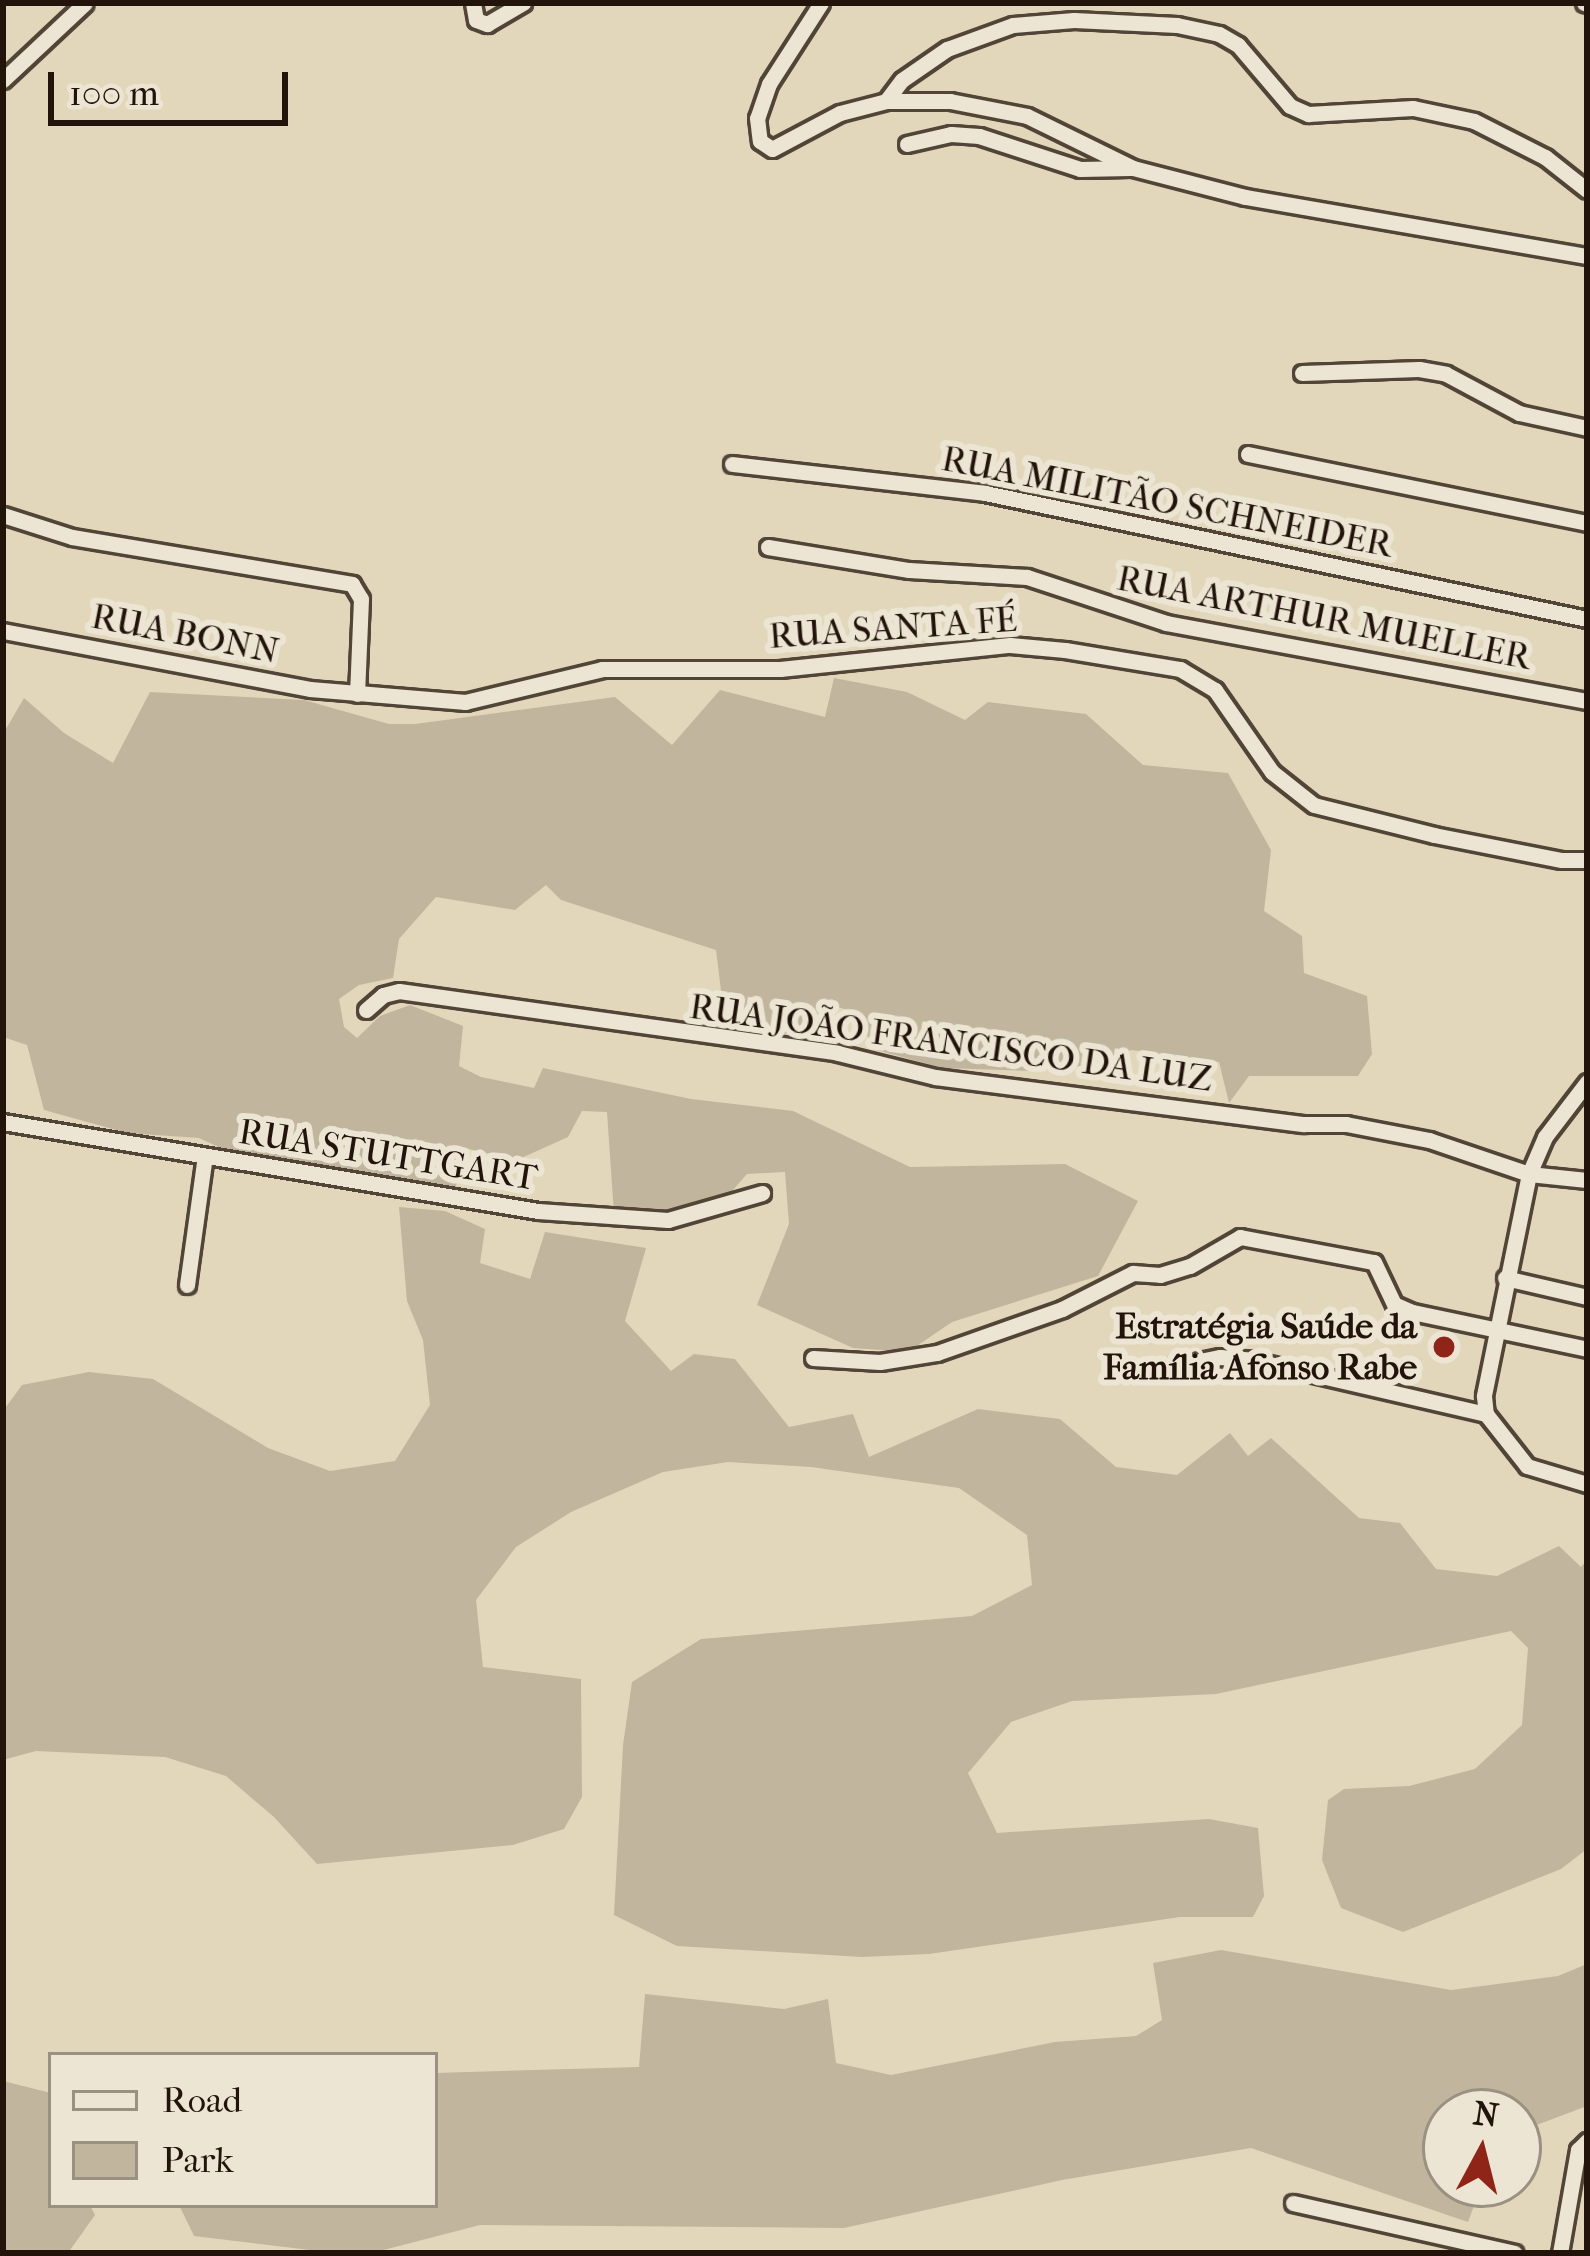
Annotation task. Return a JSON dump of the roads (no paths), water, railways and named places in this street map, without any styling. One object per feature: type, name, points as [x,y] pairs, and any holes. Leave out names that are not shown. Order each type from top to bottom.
[{"type":"street","points":[[3,80],[85,3]]},
{"type":"street","points":[[473,3],[476,20],[488,24],[523,3]]},
{"type":"street","points":[[821,3],[769,84],[758,118],[760,141],[772,149],[840,113],[886,101],[950,101],[1027,116],[1133,167],[1244,197],[1587,256]]},
{"type":"street","points":[[886,101],[902,80],[947,49],[1013,25],[1177,25],[1219,34],[1238,45],[1290,106],[1308,114],[1413,108],[1474,121],[1545,158],[1587,190]]},
{"type":"street","points":[[908,144],[952,134],[979,136],[1081,169],[1133,167]]},
{"type":"street","points":[[1302,373],[1432,372],[1470,384],[1519,413],[1587,428]]},
{"type":"street","points":[[1249,454],[1587,523]]},
{"type":"street","name":"RUA MILITÃO SCHNEIDER","points":[[732,464],[985,493],[1587,619]]},
{"type":"street","points":[[3,515],[72,537],[352,584],[361,599],[357,694]]},
{"type":"street","name":"RUA ARTHUR MUELLER","points":[[768,547],[909,570],[1027,577],[1166,623],[1587,700]]},
{"type":"street","name":"RUA BONN","points":[[3,631],[357,694]]},
{"type":"street","name":"RUA SANTA FÉ","points":[[357,694],[465,702],[602,669],[780,669],[1010,645],[1065,650],[1180,669],[1198,680],[1215,691],[1272,772],[1314,805],[1434,835],[1562,860],[1587,860]]},
{"type":"street","name":"RUA JOÃO FRANCISCO DA LUZ","points":[[366,1010],[383,995],[400,991],[838,1053],[935,1076],[1304,1124],[1346,1124],[1429,1140],[1529,1174],[1587,1180]]},
{"type":"street","points":[[1486,1414],[1495,1327],[1529,1174],[1545,1137],[1587,1082]]},
{"type":"street","name":"RUA STUTTGART","points":[[3,1123],[560,1213],[668,1220],[762,1193]]},
{"type":"street","points":[[187,1285],[206,1156]]},
{"type":"street","points":[[813,1358],[880,1362],[937,1353],[1062,1309],[1133,1273],[1160,1275],[1190,1266],[1240,1238],[1374,1262],[1394,1304],[1587,1349]]},
{"type":"street","points":[[1505,1278],[1587,1297]]},
{"type":"street","points":[[1136,1374],[1220,1357],[1252,1360],[1486,1414],[1527,1466],[1587,1484]]},
{"type":"street","points":[[1560,2253],[1578,2150],[1587,2141]]},
{"type":"street","points":[[1293,2203],[1514,2253]]},
{"type":"place","name":"Estratégia Saúde da Família Afonso Rabe","points":[[1444,1347]]}]
